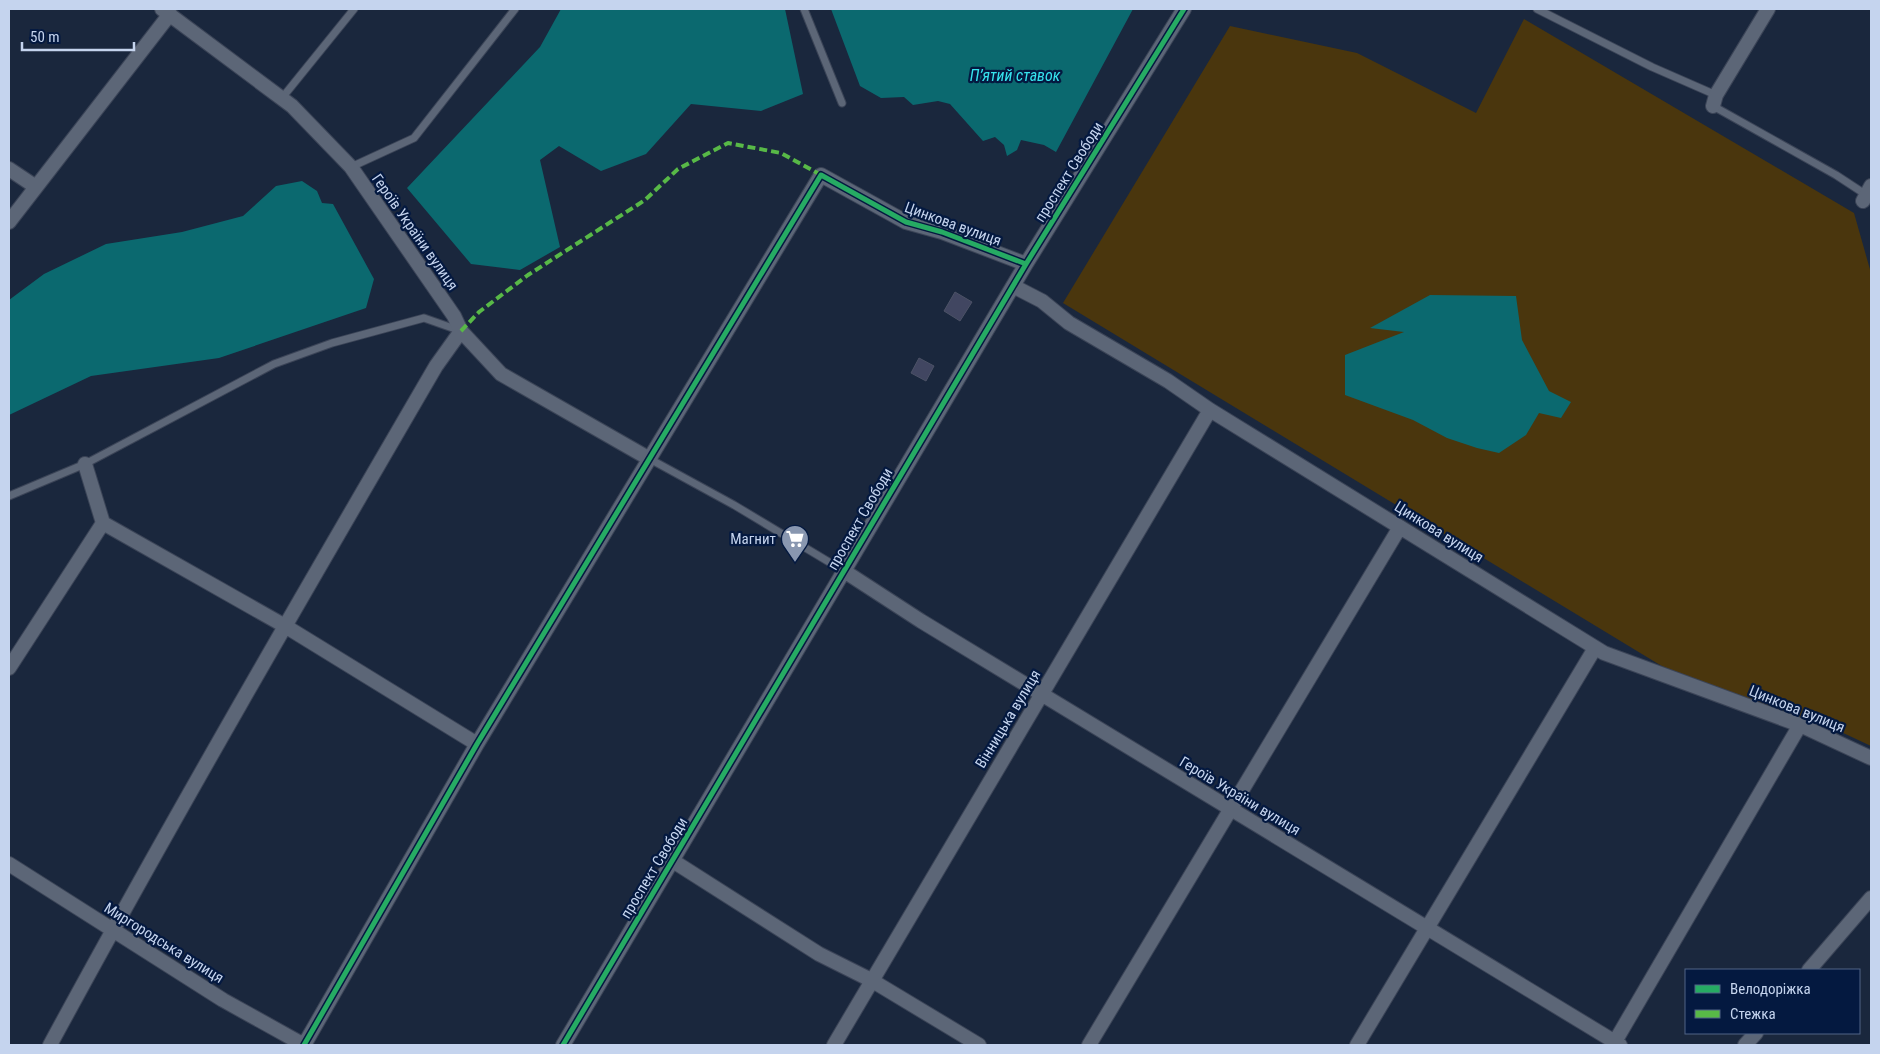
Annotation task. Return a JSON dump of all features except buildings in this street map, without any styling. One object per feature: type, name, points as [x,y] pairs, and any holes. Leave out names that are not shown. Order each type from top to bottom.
[{"type":"street","name":"проспект Свободи","points":[[563,1045],[1026,264],[1184,9]]},
{"type":"street","points":[[1714,100],[1768,9]]},
{"type":"street","name":"Героїв України вулиця","points":[[166,11],[292,106],[350,167],[454,316],[461,332],[501,374],[648,458]]},
{"type":"street","points":[[9,222],[166,11]]},
{"type":"street","points":[[9,169],[36,187]]},
{"type":"street","name":"Цинкова вулиця","points":[[648,458],[821,175],[906,222],[942,232],[1026,264]]},
{"type":"street","points":[[1867,199],[1871,186]]},
{"type":"street","name":"Цинкова вулиця","points":[[1013,286],[1042,301],[1069,323],[1168,381],[1210,410],[1604,653],[1800,725],[1871,758]]},
{"type":"street","points":[[50,1045],[285,626],[436,366],[461,332]]},
{"type":"street","name":"Вінницька вулиця","points":[[834,1045],[1210,410]]},
{"type":"street","points":[[304,1045],[477,744],[648,458]]},
{"type":"street","points":[[85,464],[103,523],[285,626],[477,744]]},
{"type":"street","points":[[9,668],[103,523]]},
{"type":"street","points":[[1089,1045],[1400,527]]},
{"type":"street","name":"Героїв України вулиця","points":[[844,571],[921,622],[1616,1044]]},
{"type":"street","points":[[1357,1045],[1595,648]]},
{"type":"street","points":[[1616,1044],[1800,725]]},
{"type":"street","points":[[673,861],[819,954],[871,980],[979,1045]]},
{"type":"street","name":"Миргородська вулиця","points":[[9,864],[223,1000],[304,1045]]},
{"type":"street","points":[[1811,969],[1871,898]]},
{"type":"street","points":[[1745,1045],[1755,1034]]},
{"type":"lane","points":[[282,98],[354,9]]},
{"type":"lane","points":[[350,167],[414,138],[515,9]]},
{"type":"lane","points":[[804,9],[842,103]]},
{"type":"lane","points":[[1537,9],[1714,100],[1836,175],[1867,199]]},
{"type":"lane","points":[[9,496],[85,464],[274,364],[332,343],[424,318],[461,332]]},
{"type":"lane","points":[[648,458],[734,505],[844,571]]},
{"type":"shaded area","points":[[1524,19],[1854,213],[1871,273],[1871,746],[1822,723],[1698,688],[1063,303],[1230,26],[1357,53],[1476,113]]},
{"type":"water","points":[[561,9],[785,9],[803,94],[761,111],[691,104],[646,154],[601,171],[559,146],[540,160],[560,247],[520,270],[471,264],[407,188],[540,47]]},
{"type":"water","name":"П’ятий ставок","points":[[831,9],[1133,9],[1056,152],[1044,145],[1021,140],[1017,150],[1007,156],[1004,145],[995,137],[983,141],[950,104],[938,101],[913,105],[904,97],[881,98],[860,86]]},
{"type":"water","points":[[302,181],[317,191],[322,203],[333,204],[374,279],[366,308],[219,358],[91,376],[9,415],[9,300],[44,274],[106,244],[182,232],[243,216],[276,186]]},
{"type":"water","points":[[1430,295],[1516,296],[1522,340],[1549,391],[1571,402],[1561,418],[1539,413],[1526,435],[1499,453],[1447,438],[1413,420],[1345,395],[1345,355],[1404,332],[1370,328]]},
{"type":"marked path","points":[[461,331],[479,312],[528,275],[645,200],[678,169],[728,143],[781,153],[821,175]]},
{"type":"cycle path","points":[[563,1045],[1026,264],[1184,9]]},
{"type":"cycle path","points":[[304,1045],[477,744],[821,175],[906,222],[942,232],[1026,264]]},
{"type":"place","name":"Магнит","points":[[795,563]]}]
